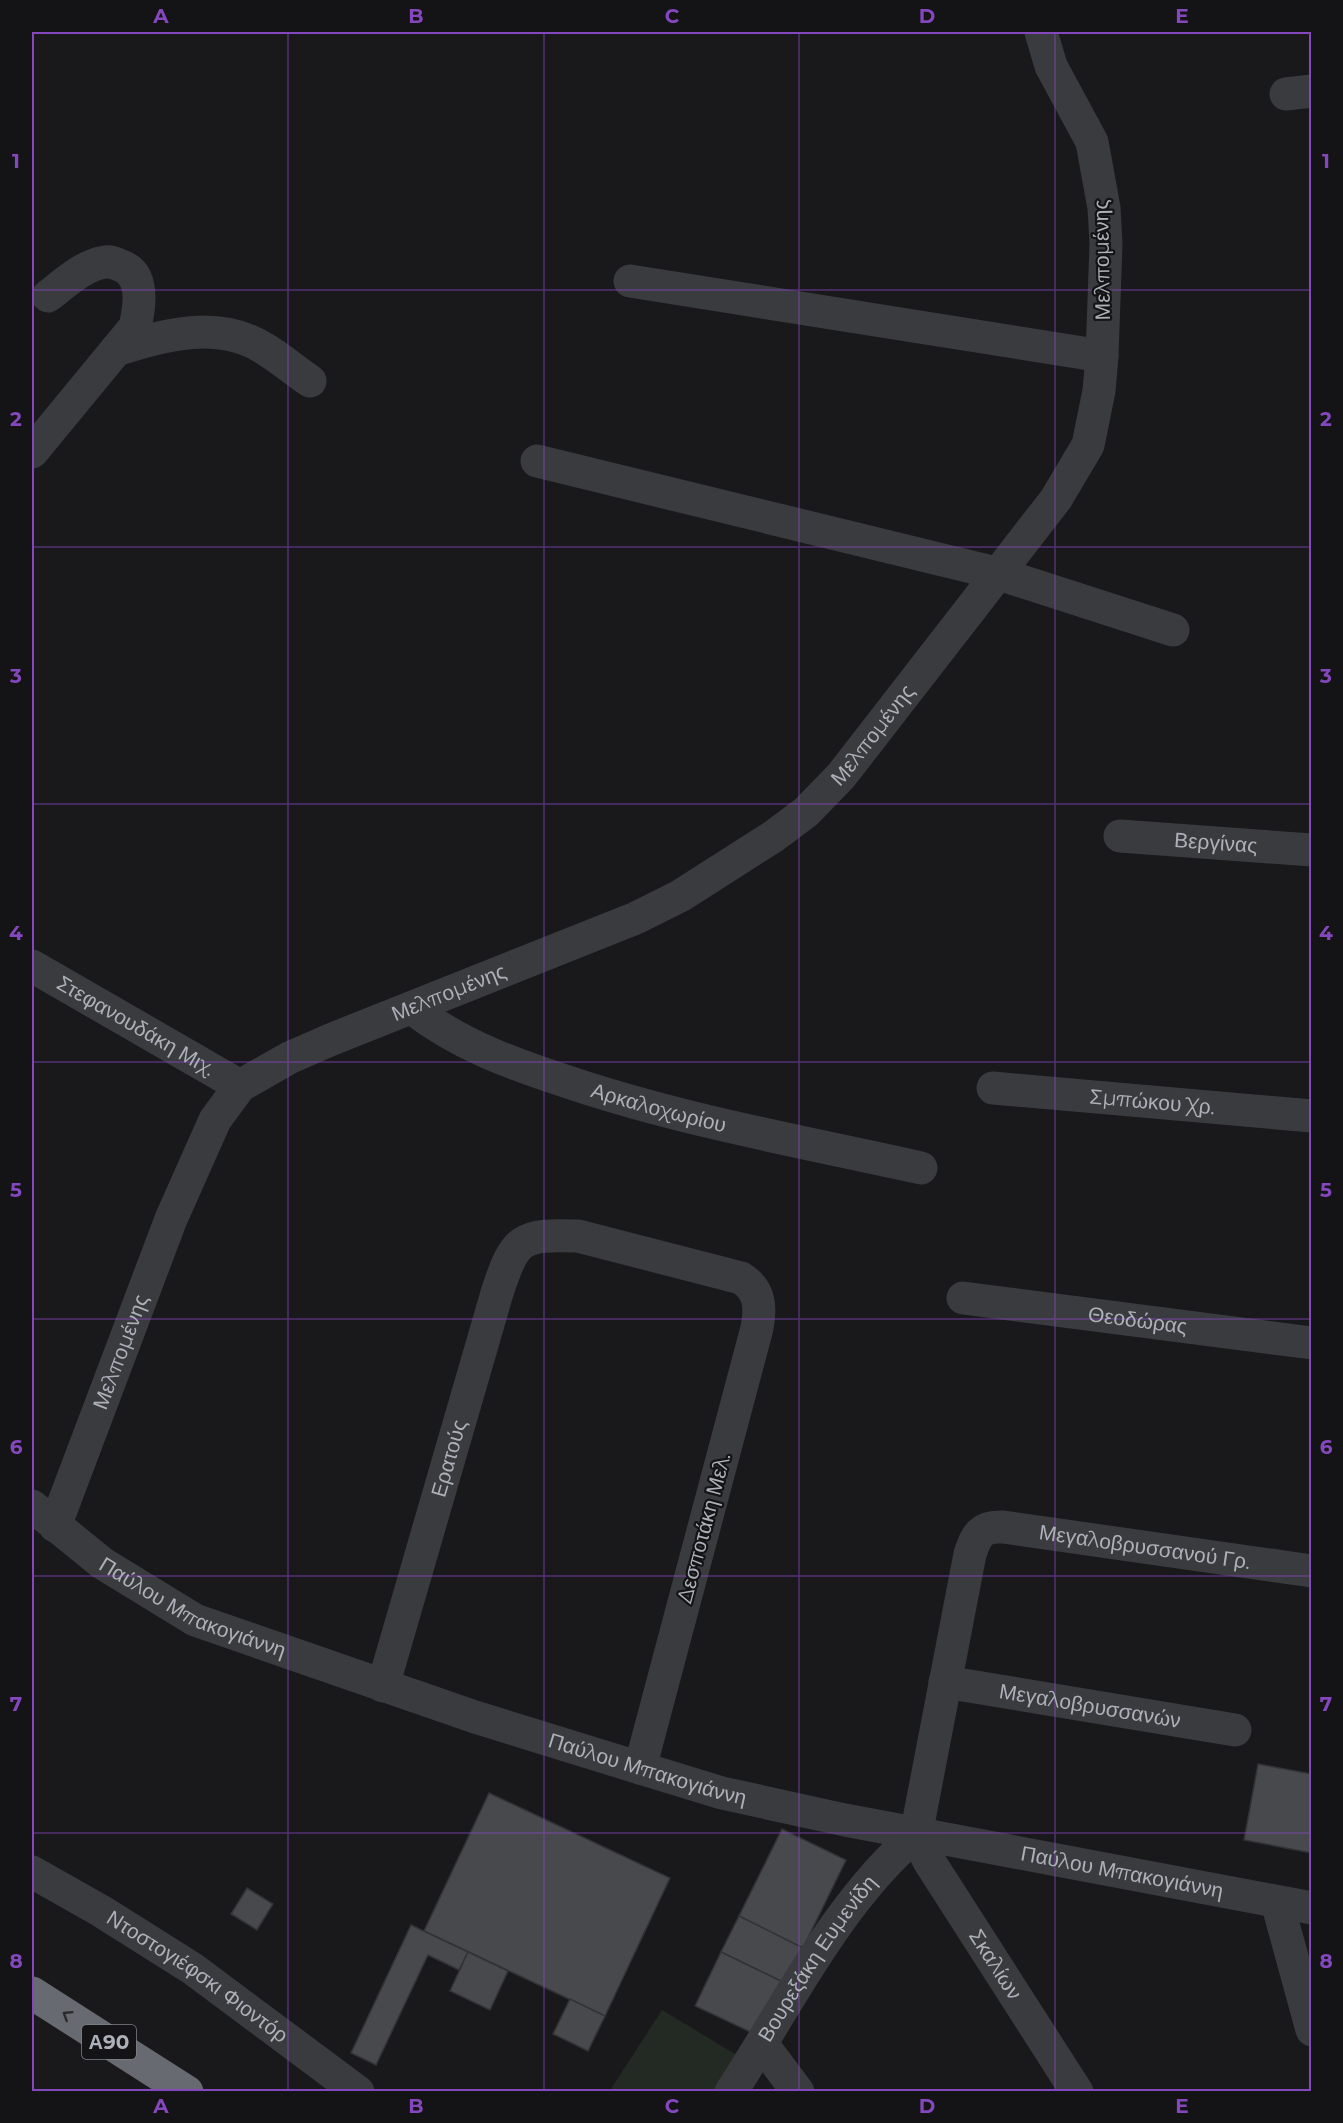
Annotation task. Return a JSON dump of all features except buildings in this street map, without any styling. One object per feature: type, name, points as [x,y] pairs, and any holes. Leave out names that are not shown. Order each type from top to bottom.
[{"type":"highway","name":"Α90","points":[[32,1993],[187,2091]]},
{"type":"street","name":"Μελπομένης","points":[[43,1516],[215,1120],[240,1086],[289,1058],[636,918],[681,896],[774,836],[806,812],[860,755],[996,573],[1056,499],[1088,445],[1096,409],[1102,356],[1106,244],[1099,174],[1092,142],[1051,66],[1041,32]]},
{"type":"street","points":[[32,452],[135,327],[139,308],[139,289],[132,273],[122,265],[106,261],[81,272],[48,296]]},
{"type":"street","points":[[630,281],[1102,356]]},
{"type":"street","points":[[116,350],[199,330],[227,333],[263,347],[310,381]]},
{"type":"street","points":[[537,461],[996,573],[1173,630]]},
{"type":"street","name":"Βεργίνας","points":[[1120,836],[1311,850]]},
{"type":"street","name":"Στεφανουδάκη Μιχ.","points":[[32,966],[240,1086]]},
{"type":"street","name":"Αρκαλοχωρίου","points":[[412,1008],[458,1040],[542,1074],[603,1094],[696,1118],[921,1168]]},
{"type":"street","name":"Σμπώκου Χρ.","points":[[993,1088],[1311,1116]]},
{"type":"street","name":"Δεσποτάκη Μελ.","points":[[529,1238],[551,1235],[578,1236],[741,1278],[753,1288],[760,1305],[757,1328],[640,1768]]},
{"type":"street","name":"Ερατούς","points":[[383,1686],[500,1284],[510,1255],[518,1245],[529,1238]]},
{"type":"street","name":"Θεοδώρας","points":[[963,1298],[1311,1343]]},
{"type":"street","name":"Παύλου Μπακογιάννη","points":[[43,1516],[102,1563],[195,1620],[383,1686],[640,1768],[722,1793],[916,1835],[1311,1908]]},
{"type":"street","name":"Μεγαλοβρυσσανού Γρ.","points":[[945,1682],[970,1554],[979,1531],[986,1527],[1003,1527],[1311,1571]]},
{"type":"street","points":[[916,1835],[945,1682]]},
{"type":"street","name":"Μεγαλοβρυσσανών","points":[[945,1682],[1235,1730]]},
{"type":"street","name":"Βουρεξάκη Ευμενίδη","points":[[731,2091],[863,1888],[890,1857],[916,1835]]},
{"type":"street","name":"Σκαλίων","points":[[916,1835],[929,1862],[1077,2091]]},
{"type":"street","name":"Ντοστογιέφσκι Φιοντόρ","points":[[32,1872],[101,1911],[193,1969],[358,2091]]},
{"type":"street","points":[[1277,1902],[1311,2030]]},
{"type":"street","points":[[762,2044],[798,2091]]},
{"type":"shaded area","points":[[662,2010],[740,2057],[718,2091],[609,2092]]}]
